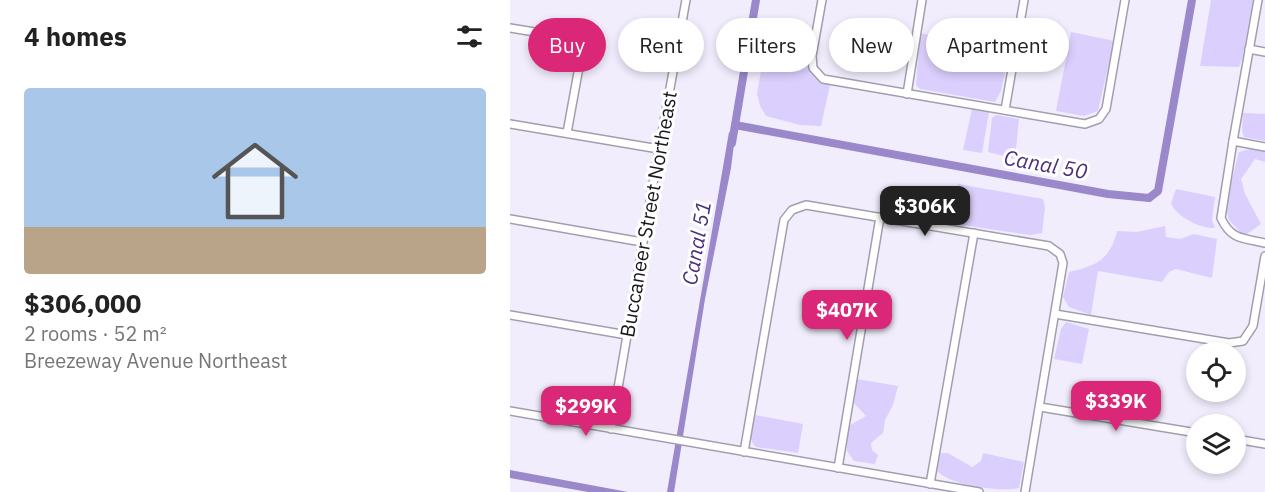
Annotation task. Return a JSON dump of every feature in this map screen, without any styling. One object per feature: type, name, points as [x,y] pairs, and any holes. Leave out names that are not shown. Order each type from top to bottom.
[{"type":"street","name":"Buccaneer Street Northeast","points":[[611,429],[686,0]]},
{"type":"street","points":[[822,0],[812,57],[813,68],[823,80],[1085,124],[1099,119],[1106,109],[1125,0]]},
{"type":"street","points":[[906,94],[922,0]]},
{"type":"street","points":[[1005,111],[1024,0]]},
{"type":"street","points":[[1258,0],[1221,219],[1233,236],[1265,243]]},
{"type":"street","points":[[510,28],[559,36],[574,43],[581,56],[567,133]]},
{"type":"street","points":[[1250,49],[1265,51]]},
{"type":"street","points":[[510,124],[659,148]]},
{"type":"street","points":[[1233,141],[1265,147]]},
{"type":"street","points":[[744,452],[784,220],[792,210],[806,205],[1049,246],[1060,254],[1063,264],[1025,492]]},
{"type":"street","points":[[838,468],[880,217]]},
{"type":"street","points":[[510,219],[642,242]]},
{"type":"street","points":[[930,484],[974,233]]},
{"type":"street","points":[[1055,314],[1229,343],[1243,342],[1253,326],[1265,256]]},
{"type":"street","points":[[510,315],[627,335]]},
{"type":"street","points":[[1040,407],[1186,431]]},
{"type":"street","points":[[510,411],[979,492]]},
{"type":"street","points":[[1246,441],[1265,444]]},
{"type":"shaded area","points":[[1211,0],[1253,0],[1239,67],[1200,66]]},
{"type":"shaded area","points":[[1071,32],[1114,41],[1098,111],[1084,116],[1056,111],[1063,72],[1069,72]]},
{"type":"shaded area","points":[[920,33],[926,34],[926,72],[1005,72],[1001,91],[995,102],[920,89],[916,85]]},
{"type":"shaded area","points":[[761,72],[813,72],[830,85],[821,126],[800,125],[766,116],[757,94]]},
{"type":"shaded area","points":[[972,109],[989,112],[982,153],[963,150]]},
{"type":"shaded area","points":[[1243,113],[1265,114],[1265,141],[1244,137]]},
{"type":"shaded area","points":[[996,115],[1019,119],[1015,159],[988,152],[992,118]]},
{"type":"shaded area","points":[[729,132],[735,136],[731,168],[705,299],[674,492],[667,492]]},
{"type":"shaded area","points":[[1253,148],[1265,150],[1265,162],[1255,159],[1241,179],[1245,194],[1261,224],[1244,236],[1229,220],[1225,206],[1239,152]]},
{"type":"shaded area","points":[[958,184],[1043,199],[1045,207],[1042,233],[1030,235],[962,225],[953,219]]},
{"type":"shaded area","points":[[1176,189],[1215,197],[1212,220],[1215,228],[1196,224],[1178,213],[1171,203]]},
{"type":"shaded area","points":[[1165,226],[1166,237],[1180,239],[1194,234],[1217,239],[1212,278],[1176,269],[1169,272],[1162,282],[1098,271],[1091,315],[1069,307],[1063,297],[1069,272],[1094,264],[1106,255],[1117,231],[1136,232]]},
{"type":"shaded area","points":[[1066,322],[1089,329],[1082,364],[1054,359],[1061,329]]},
{"type":"shaded area","points":[[857,379],[898,386],[893,405],[885,420],[883,433],[871,443],[872,450],[878,455],[875,464],[854,461],[847,451],[847,427],[866,416],[854,403]]},
{"type":"shaded area","points":[[755,415],[803,424],[798,453],[756,447],[750,436]]},
{"type":"shaded area","points":[[940,453],[948,453],[972,467],[981,461],[983,453],[1024,462],[1019,488],[976,487],[953,481],[937,471]]},
{"type":"shaded area","points":[[510,470],[628,492],[588,492],[510,478]]},
{"type":"waterway","name":"Canal 51","points":[[732,143],[756,0]]},
{"type":"waterway","name":"Canal 50","points":[[735,125],[1108,194],[1149,198],[1158,191],[1192,0]]}]
